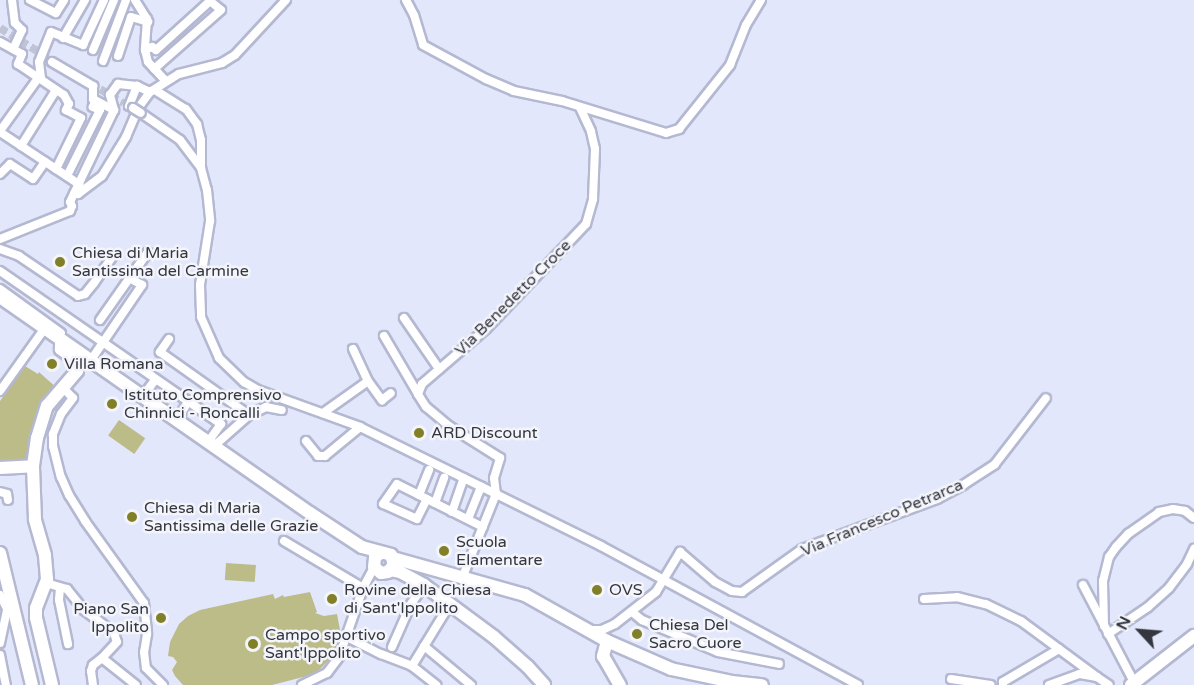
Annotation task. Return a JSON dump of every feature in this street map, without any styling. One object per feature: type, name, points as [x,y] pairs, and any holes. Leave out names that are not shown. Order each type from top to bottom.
[{"type":"main road","points":[[0,297],[60,336],[382,563],[424,585],[494,637],[528,667],[544,685]]},
{"type":"main road","points":[[52,685],[36,618],[36,608],[46,583],[45,555],[34,519],[33,466],[45,411],[77,371],[76,360],[61,349],[60,336]]},
{"type":"main road","points":[[0,468],[33,466]]},
{"type":"main road","points":[[0,553],[11,608],[32,685]]},
{"type":"main road","points":[[382,563],[463,576],[534,598],[607,641],[671,669],[732,682],[762,685]]},
{"type":"main road","points":[[588,631],[620,685]]},
{"type":"main road","points":[[1132,684],[1194,636]]},
{"type":"main road","points":[[603,656],[607,641]]},
{"type":"street","points":[[12,0],[15,23],[22,30],[6,46],[22,54],[18,64],[64,95],[69,104],[66,110],[81,118],[56,169]]},
{"type":"street","points":[[33,0],[46,4],[56,13],[64,0]]},
{"type":"street","points":[[63,38],[85,0]]},
{"type":"street","points":[[79,184],[0,132],[40,77],[39,62],[51,32],[82,45],[104,0]]},
{"type":"street","points":[[93,50],[114,0]]},
{"type":"street","points":[[103,61],[126,0]]},
{"type":"street","points":[[135,0],[148,22],[145,50],[148,62],[166,81]]},
{"type":"street","points":[[145,50],[152,47],[156,50],[210,0],[221,10],[154,69]]},
{"type":"street","points":[[74,194],[78,194],[102,176],[126,137],[139,107],[153,91],[179,74],[222,63],[234,55],[286,0]]},
{"type":"street","points":[[406,0],[414,15],[423,45],[429,50],[514,91],[580,107],[666,133],[674,132],[730,65],[746,25],[760,0]]},
{"type":"street","points":[[118,56],[131,17],[148,22]]},
{"type":"street","points":[[52,62],[93,86],[95,101],[93,107],[100,110],[67,176]]},
{"type":"street","points":[[0,239],[63,216],[70,211],[72,206],[70,202],[114,110],[110,95],[112,89],[124,83],[153,91],[186,109],[196,124],[201,141],[201,168]]},
{"type":"street","points":[[137,86],[131,108],[172,132],[191,151],[201,168],[207,190],[210,221],[200,285],[201,317],[219,358],[234,374],[258,390],[360,427],[481,486],[858,685]]},
{"type":"street","points":[[21,146],[56,90]]},
{"type":"street","points":[[95,101],[114,110]]},
{"type":"street","name":"Via Benedetto Croce","points":[[418,394],[422,384],[486,329],[586,224],[593,199],[595,149],[591,131],[580,107]]},
{"type":"street","points":[[191,151],[201,141]]},
{"type":"street","points":[[0,174],[10,164],[33,179],[45,162]]},
{"type":"street","points":[[0,249],[13,252],[74,294],[81,296],[94,283],[114,254]]},
{"type":"street","points":[[100,320],[148,252]]},
{"type":"street","points":[[0,270],[67,319],[221,424],[211,444]]},
{"type":"street","points":[[91,360],[142,285],[131,279]]},
{"type":"street","points":[[0,289],[60,336],[67,319]]},
{"type":"street","points":[[404,318],[439,369]]},
{"type":"street","points":[[0,391],[45,328]]},
{"type":"street","points":[[384,336],[426,407],[449,426],[500,458],[494,478],[496,494],[463,576]]},
{"type":"street","points":[[169,339],[160,352],[249,415]]},
{"type":"street","points":[[352,349],[368,381],[382,400],[391,393]]},
{"type":"street","points":[[143,396],[155,380]]},
{"type":"street","points":[[324,413],[368,381]]},
{"type":"street","points":[[63,388],[73,398],[61,414],[53,434],[53,446],[62,477],[69,495],[85,521],[144,603],[146,668],[163,685]]},
{"type":"street","name":"Via Francesco Petrarca","points":[[607,641],[615,624],[656,592],[680,552],[715,582],[732,591],[742,592],[802,549],[937,499],[978,477],[995,464],[1046,398]]},
{"type":"street","points":[[177,420],[188,402]]},
{"type":"street","points":[[211,444],[249,415],[266,407],[282,410]]},
{"type":"street","points":[[306,441],[318,456],[325,456],[360,427]]},
{"type":"street","points":[[427,499],[429,470]]},
{"type":"street","points":[[444,478],[427,499],[417,519],[383,504],[397,484],[427,499],[452,512],[468,519],[483,527]]},
{"type":"street","points":[[452,512],[464,478]]},
{"type":"street","points":[[468,519],[481,486]]},
{"type":"street","points":[[0,492],[7,494],[8,500]]},
{"type":"street","points":[[1106,630],[1103,581],[1109,557],[1116,547],[1135,528],[1159,512],[1173,509],[1185,512],[1194,518]]},
{"type":"street","points":[[284,541],[364,586]]},
{"type":"street","points":[[1106,630],[1148,607],[1169,588],[1187,564],[1194,549]]},
{"type":"street","points":[[302,685],[315,680],[333,666],[347,636],[364,586],[382,563]]},
{"type":"street","points":[[46,583],[67,589],[84,610],[116,636],[115,645],[93,665],[91,671],[93,685]]},
{"type":"street","points":[[392,647],[405,614],[424,585]]},
{"type":"street","points":[[1083,585],[1132,684]]},
{"type":"street","points":[[60,588],[59,600],[68,644]]},
{"type":"street","points":[[0,595],[11,608],[0,643]]},
{"type":"street","points":[[924,599],[957,597],[986,604],[1021,621],[1109,685]]},
{"type":"street","points":[[412,666],[450,604]]},
{"type":"street","points":[[632,612],[653,625],[718,652],[779,664]]},
{"type":"street","points":[[588,631],[602,630],[615,624]]},
{"type":"street","points":[[347,636],[381,654],[412,666],[436,685]]},
{"type":"street","points":[[424,646],[471,685]]},
{"type":"street","points":[[1003,685],[1003,682],[1059,649]]},
{"type":"street","points":[[102,658],[136,685]]},
{"type":"street","points":[[1,660],[6,685]]},
{"type":"street","points":[[1049,685],[1080,674],[1097,677]]},
{"type":"street","points":[[951,679],[991,685]]},
{"type":"green space","points":[[25,366],[38,374],[39,372],[58,389],[28,458],[22,462],[0,463],[0,401]]},
{"type":"green space","points":[[119,420],[145,438],[134,454],[108,436]]},
{"type":"green space","points":[[226,563],[256,565],[255,582],[225,580]]},
{"type":"green space","name":"Campo sportivo Sant'Ippolito","points":[[310,592],[317,612],[315,613],[324,616],[337,614],[340,630],[334,655],[315,674],[272,685],[183,685],[175,676],[172,670],[177,662],[173,657],[168,656],[170,642],[179,624],[188,616],[200,610],[273,594],[275,599],[283,595],[284,597]]},
{"type":"tunnel","points":[[0,28],[58,64]]},
{"type":"tunnel","points":[[90,83],[123,103]]},
{"type":"place","name":"Chiesa di Maria Santissima del Carmine","points":[[60,262]]},
{"type":"place","name":"Villa Romana","points":[[52,364]]},
{"type":"place","name":"Istituto Comprensivo Chinnici - Roncalli","points":[[112,404]]},
{"type":"place","name":"ARD Discount","points":[[419,433]]},
{"type":"place","name":"Chiesa di Maria Santissima delle Grazie","points":[[132,517]]},
{"type":"place","name":"Scuola Elamentare","points":[[444,551]]},
{"type":"place","name":"OVS","points":[[597,590]]},
{"type":"place","name":"Rovine della Chiesa di Sant'Ippolito","points":[[332,599]]},
{"type":"place","name":"Piano San Ippolito","points":[[161,618]]},
{"type":"place","name":"Chiesa Del Sacro Cuore","points":[[637,634]]},
{"type":"place","name":"Campo sportivo Sant'Ippolito","points":[[253,644]]}]
